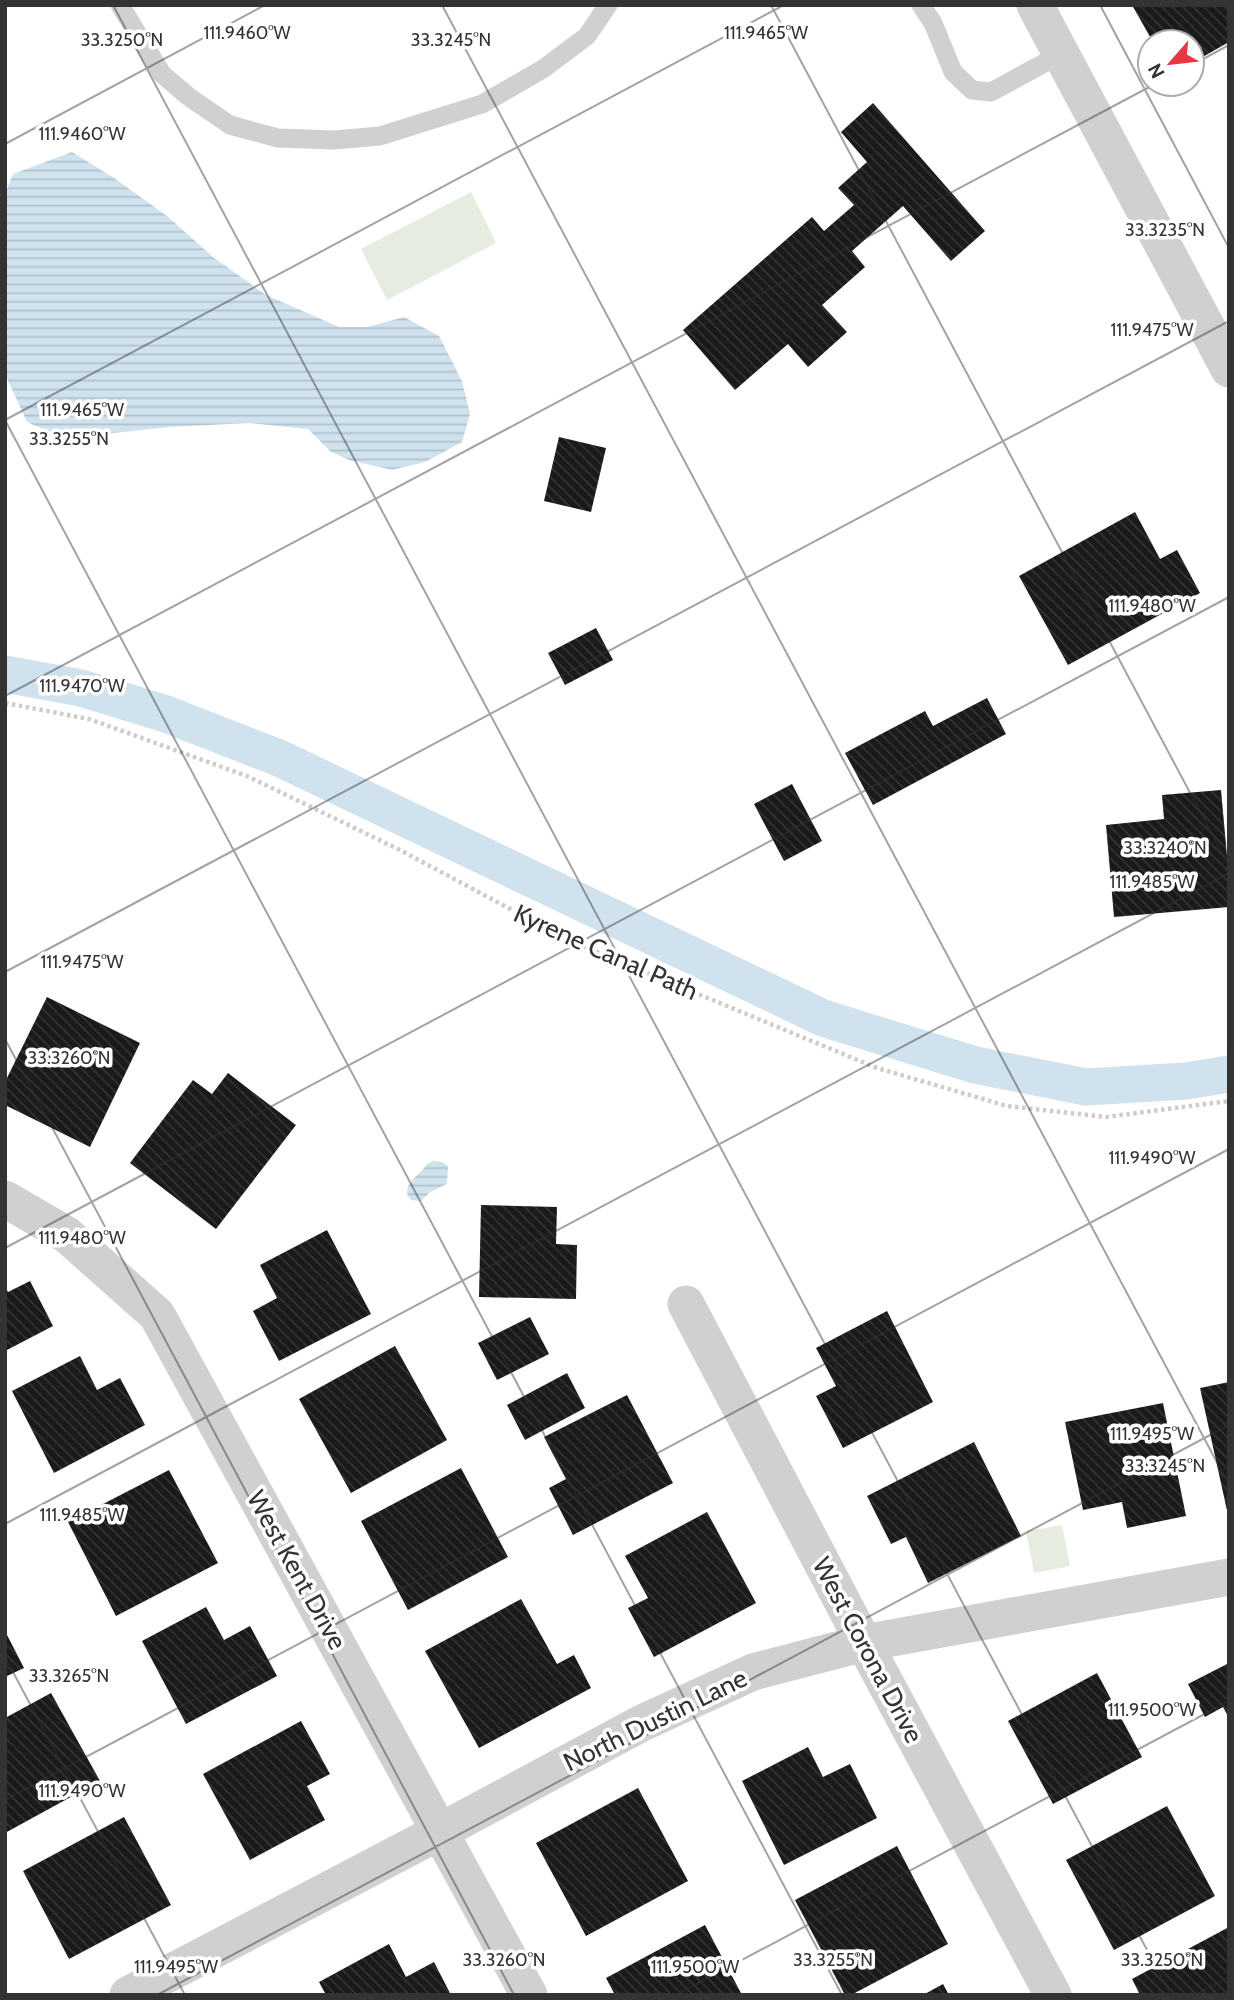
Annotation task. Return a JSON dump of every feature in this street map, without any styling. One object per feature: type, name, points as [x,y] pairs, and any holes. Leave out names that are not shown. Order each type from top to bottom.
[{"type":"street","points":[[1035,5],[1229,369]]},
{"type":"street","name":"West Kent Drive","points":[[5,1199],[67,1235],[158,1315],[529,1995]]},
{"type":"street","name":"West Corona Drive","points":[[686,1304],[1053,1995]]},
{"type":"street","name":"North Dustin Lane","points":[[128,1995],[642,1723],[753,1672],[864,1643],[1229,1577]]},
{"type":"lane","points":[[120,5],[162,74],[189,97],[230,125],[278,138],[334,140],[380,135],[482,104],[543,69],[587,36],[608,5]]},
{"type":"lane","points":[[921,5],[933,23],[953,72],[972,90],[991,92],[1061,54]]},
{"type":"path","name":"Kyrene Canal Path","points":[[5,703],[89,719],[247,776],[400,850],[570,941],[877,1068],[1007,1107],[1106,1117],[1229,1101]]},
{"type":"shaded area","points":[[471,192],[496,243],[387,300],[361,249]]},
{"type":"shaded area","points":[[1062,1525],[1070,1566],[1034,1573],[1026,1531]]},
{"type":"water","points":[[72,152],[167,216],[213,257],[266,295],[339,327],[367,327],[404,317],[439,336],[462,381],[470,414],[462,442],[425,462],[392,470],[349,460],[330,451],[308,429],[249,423],[57,435],[27,422],[5,374],[5,194],[13,174]]},
{"type":"water","points":[[433,1161],[448,1166],[447,1184],[430,1192],[421,1201],[411,1200],[407,1194],[409,1185],[427,1164]]},
{"type":"building","points":[[1132,5],[1229,5],[1229,42],[1206,55],[1206,28],[1145,28]]},
{"type":"building","points":[[873,103],[985,231],[951,261],[903,206],[852,251],[865,267],[822,305],[847,332],[808,367],[788,344],[735,390],[683,330],[812,217],[824,231],[854,205],[838,188],[867,162],[841,132]]},
{"type":"building","points":[[559,437],[606,448],[591,512],[544,501]]},
{"type":"building","points":[[1135,512],[1160,559],[1177,550],[1200,593],[1068,665],[1019,576]]},
{"type":"building","points":[[596,628],[613,660],[565,685],[548,653]]},
{"type":"building","points":[[987,698],[1006,734],[873,805],[845,753],[925,711],[933,726]]},
{"type":"building","points":[[792,784],[822,841],[784,861],[754,804]]},
{"type":"building","points":[[1221,790],[1229,907],[1114,917],[1106,825],[1164,819],[1162,795]]},
{"type":"building","points":[[47,997],[140,1043],[90,1147],[5,1105],[5,1082]]},
{"type":"building","points":[[228,1073],[296,1125],[216,1229],[130,1163],[193,1080],[212,1094]]},
{"type":"building","points":[[481,1205],[557,1207],[556,1244],[577,1245],[576,1299],[479,1297]]},
{"type":"building","points":[[327,1230],[371,1314],[279,1361],[253,1311],[277,1298],[260,1265]]},
{"type":"building","points":[[30,1281],[53,1326],[5,1351],[5,1287],[8,1292]]},
{"type":"building","points":[[887,1311],[933,1402],[843,1448],[816,1396],[836,1386],[816,1348]]},
{"type":"building","points":[[530,1317],[549,1354],[497,1380],[478,1343]]},
{"type":"building","points":[[395,1346],[447,1440],[351,1493],[299,1399]]},
{"type":"building","points":[[80,1356],[97,1390],[120,1378],[145,1425],[54,1473],[12,1391]]},
{"type":"building","points":[[567,1373],[585,1408],[525,1440],[507,1405]]},
{"type":"building","points":[[1229,1382],[1229,1515],[1228,1515],[1200,1388]]},
{"type":"building","points":[[627,1395],[673,1483],[573,1535],[549,1488],[566,1479],[544,1437]]},
{"type":"building","points":[[1163,1403],[1186,1516],[1127,1528],[1122,1502],[1083,1510],[1065,1422]]},
{"type":"building","points":[[974,1442],[1021,1536],[928,1583],[906,1537],[891,1544],[867,1496]]},
{"type":"building","points":[[461,1468],[508,1557],[408,1610],[361,1521]]},
{"type":"building","points":[[169,1470],[218,1563],[116,1616],[68,1522]]},
{"type":"building","points":[[707,1512],[756,1603],[654,1657],[628,1608],[648,1598],[625,1556]]},
{"type":"building","points":[[521,1599],[557,1664],[574,1655],[591,1688],[479,1748],[425,1651]]},
{"type":"building","points":[[206,1607],[224,1640],[250,1626],[277,1676],[186,1724],[142,1641]]},
{"type":"building","points":[[5,1631],[24,1668],[5,1677]]},
{"type":"building","points":[[1229,1663],[1229,1718],[1223,1707],[1205,1717],[1188,1684]]},
{"type":"building","points":[[1097,1673],[1142,1757],[1053,1804],[1008,1721]]},
{"type":"building","points":[[51,1693],[100,1781],[5,1833],[5,1718]]},
{"type":"building","points":[[301,1721],[330,1774],[307,1786],[325,1820],[250,1860],[203,1774]]},
{"type":"building","points":[[808,1747],[823,1777],[850,1764],[877,1818],[784,1865],[742,1781]]},
{"type":"building","points":[[638,1788],[688,1881],[586,1936],[536,1843]]},
{"type":"building","points":[[1167,1806],[1215,1896],[1114,1950],[1066,1860]]},
{"type":"building","points":[[124,1817],[171,1905],[69,1959],[23,1871]]},
{"type":"building","points":[[897,1846],[948,1944],[851,1995],[845,1995],[795,1900]]},
{"type":"building","points":[[705,1925],[742,1995],[615,1995],[606,1978]]},
{"type":"building","points":[[1229,1927],[1229,1995],[1140,1995],[1132,1979]]},
{"type":"building","points":[[389,1944],[406,1977],[434,1962],[451,1995],[326,1995],[319,1982]]},
{"type":"building","points":[[943,1984],[949,1995],[923,1995]]},
{"type":"waterway","points":[[5,674],[81,688],[166,714],[279,758],[823,1018],[975,1065],[1086,1087],[1186,1081],[1229,1074]]}]
